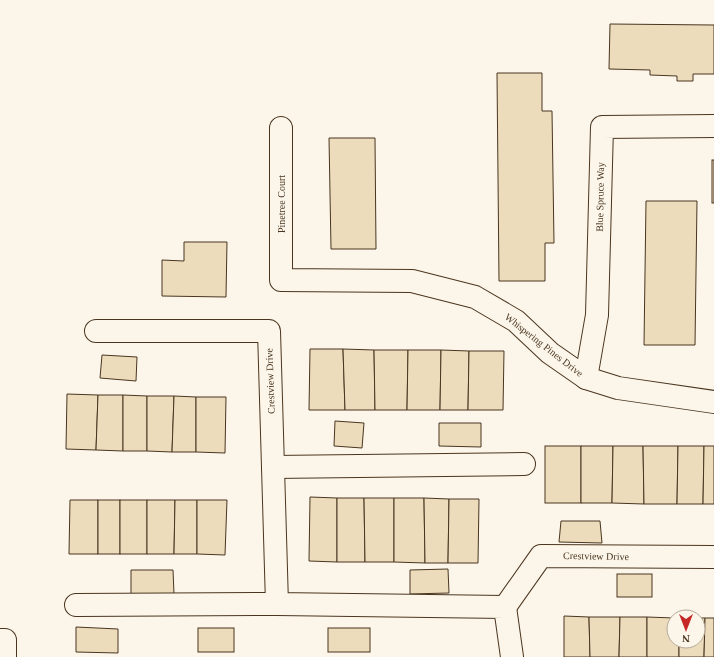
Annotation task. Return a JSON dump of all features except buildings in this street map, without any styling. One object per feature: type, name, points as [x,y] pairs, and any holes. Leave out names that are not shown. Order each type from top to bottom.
[{"type":"street","name":"Blue Spruce Way","points":[[586,378],[597,315],[602,127],[714,126]]},
{"type":"street","name":"Pinetree Court","points":[[281,128],[281,280]]},
{"type":"street","name":"Whispering Pines Drive","points":[[281,280],[412,281],[474,297],[516,321],[550,353],[586,378],[618,388],[714,402]]},
{"type":"street","name":"Crestview Drive","points":[[96,331],[269,331],[277,604]]},
{"type":"street","points":[[273,467],[524,464]]},
{"type":"street","name":"Crestview Drive","points":[[505,607],[541,556],[714,557]]},
{"type":"street","points":[[76,605],[277,604],[505,607],[512,657]]}]
